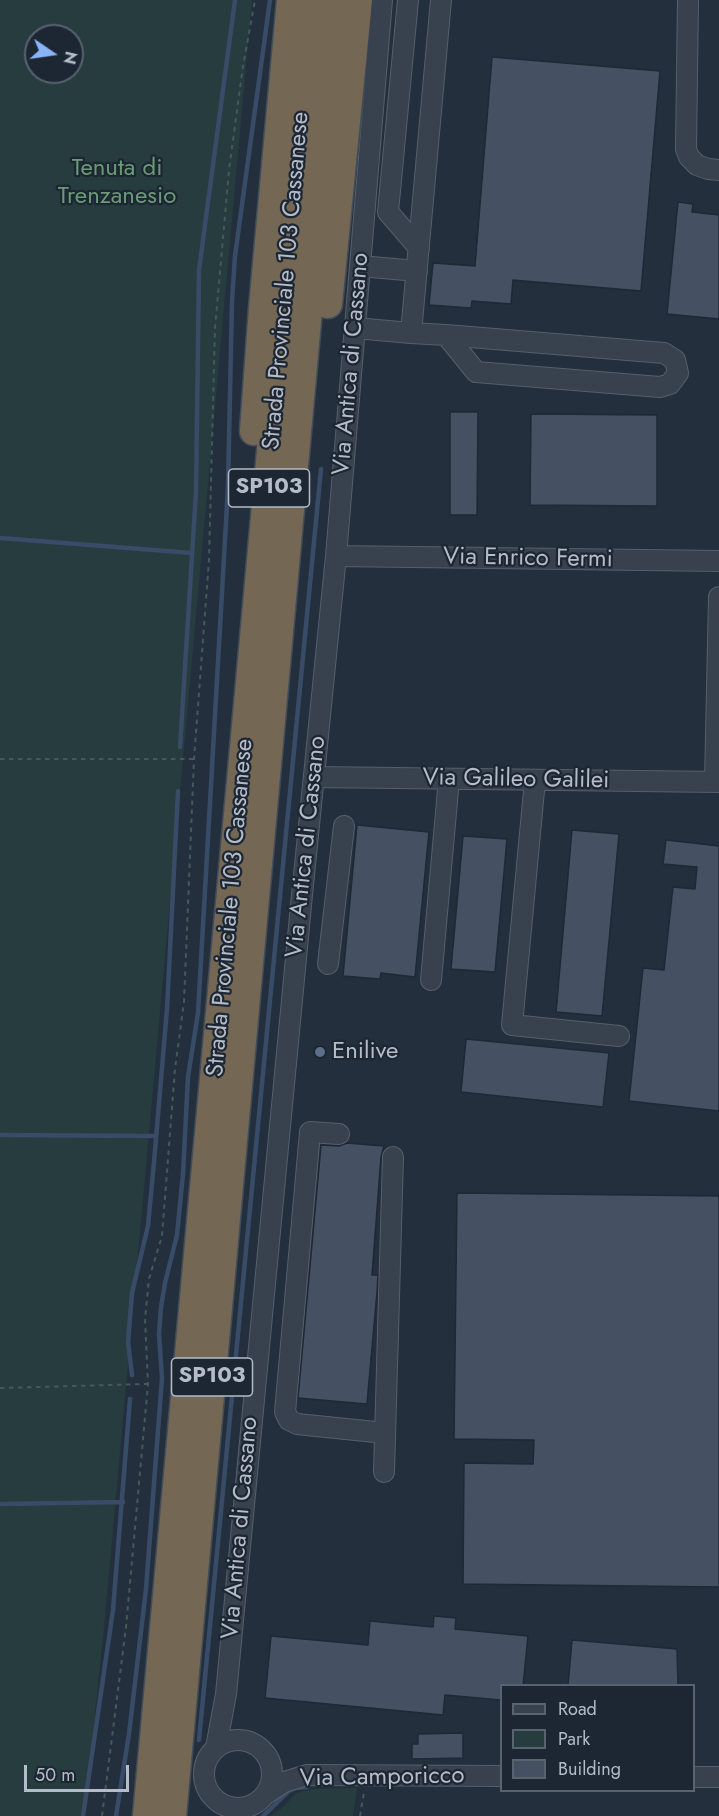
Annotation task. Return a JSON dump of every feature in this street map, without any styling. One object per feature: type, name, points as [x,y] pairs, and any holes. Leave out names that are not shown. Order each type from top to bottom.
[{"type":"highway","name":"SP103","points":[[225,976],[233,758],[257,391],[291,0]]},
{"type":"highway","name":"Strada Provinciale 103 Cassanese","points":[[147,1816],[312,0]]},
{"type":"highway","name":"Strada Provinciale 103 Cassanese","points":[[171,1816],[336,0]]},
{"type":"highway","name":"SP103","points":[[252,937],[270,836],[315,447],[358,0]]},
{"type":"street","name":"Via Antica di Cassano","points":[[226,1694],[336,556],[382,0]]},
{"type":"street","points":[[408,0],[388,212],[419,248]]},
{"type":"street","points":[[411,333],[441,0]]},
{"type":"street","points":[[688,0],[686,149],[689,158],[697,165],[705,169],[719,170]]},
{"type":"street","points":[[360,266],[417,271]]},
{"type":"street","points":[[355,328],[411,333],[446,335],[664,353],[675,360],[678,373],[672,382],[660,387],[476,372],[446,335]]},
{"type":"street","name":"Via Enrico Fermi","points":[[336,556],[719,561]]},
{"type":"street","points":[[717,782],[719,597]]},
{"type":"street","name":"Via Galileo Galilei","points":[[314,777],[717,782]]},
{"type":"street","points":[[431,980],[449,779]]},
{"type":"street","points":[[535,780],[512,1025],[619,1036]]},
{"type":"street","points":[[328,964],[344,826]]},
{"type":"street","points":[[302,895],[336,898]]},
{"type":"street","points":[[339,1134],[310,1132],[284,1409],[287,1418],[297,1424],[385,1433]]},
{"type":"street","points":[[384,1472],[393,1157]]},
{"type":"street","points":[[226,1694],[229,1719],[243,1740]]},
{"type":"street","points":[[216,1748],[226,1694]]},
{"type":"street","points":[[269,1758],[272,1777],[266,1794],[254,1805],[236,1812],[224,1806],[215,1807],[206,1787],[204,1773],[208,1757],[216,1748],[231,1741],[243,1740],[256,1745],[269,1758],[287,1769],[307,1775]]},
{"type":"street","name":"Via Camporicco","points":[[266,1794],[284,1782],[307,1775],[500,1776]]},
{"type":"street","points":[[695,1777],[719,1777]]},
{"type":"path","points":[[102,1816],[126,1627],[148,1384],[145,1319],[149,1279],[162,1236],[175,1069],[184,1002],[194,759],[209,560],[215,328],[228,170],[255,0]]},
{"type":"path","points":[[0,759],[194,759]]},
{"type":"path","points":[[0,1388],[148,1384]]},
{"type":"path","points":[[360,1816],[366,1775]]},
{"type":"green space","name":"Tenuta di Trenzanesio","points":[[0,0],[252,0],[103,1639],[84,1816],[0,1816]]},
{"type":"green space","points":[[357,1788],[353,1816],[270,1816],[282,1808],[296,1793],[314,1789]]},
{"type":"building","points":[[492,57],[660,71],[641,291],[513,280],[511,304],[472,301],[471,308],[429,305],[433,263],[475,266]]},
{"type":"building","points":[[678,202],[693,204],[692,212],[719,215],[719,319],[667,314]]},
{"type":"building","points":[[450,412],[478,412],[477,515],[450,515]]},
{"type":"building","points":[[531,414],[657,415],[657,506],[530,505]]},
{"type":"building","points":[[357,825],[429,832],[415,977],[381,973],[380,979],[343,976]]},
{"type":"building","points":[[572,830],[619,834],[602,1016],[556,1012]]},
{"type":"building","points":[[463,836],[507,839],[495,972],[451,969]]},
{"type":"building","points":[[666,840],[719,846],[719,1111],[629,1101],[643,968],[664,970],[673,887],[695,889],[697,867],[663,864]]},
{"type":"building","points":[[466,1039],[609,1053],[603,1107],[461,1092]]},
{"type":"building","points":[[347,1143],[384,1146],[381,1157],[372,1275],[378,1275],[367,1404],[298,1398],[321,1145],[339,1146]]},
{"type":"building","points":[[457,1193],[719,1196],[719,1587],[463,1584],[464,1463],[533,1464],[534,1440],[454,1439]]},
{"type":"building","points":[[434,1616],[456,1618],[455,1629],[528,1636],[523,1684],[500,1684],[500,1700],[445,1695],[443,1715],[265,1698],[271,1636],[368,1645],[370,1621],[433,1627]]},
{"type":"building","points":[[572,1640],[677,1649],[678,1684],[568,1684]]},
{"type":"building","points":[[463,1733],[463,1758],[412,1759],[412,1744],[418,1744],[418,1734]]},
{"type":"waterway","points":[[180,747],[196,492],[199,270],[235,0]]},
{"type":"waterway","points":[[116,1816],[129,1734],[146,1589],[162,1378],[159,1334],[161,1307],[177,1235],[188,1077],[198,1013],[228,487],[235,256],[270,0]]},
{"type":"waterway","points":[[199,1740],[321,469]]},
{"type":"waterway","points":[[0,538],[192,553]]},
{"type":"waterway","points":[[132,1375],[128,1342],[132,1293],[148,1226],[154,1162],[167,1009],[178,791]]},
{"type":"waterway","points":[[0,1135],[156,1136]]},
{"type":"waterway","points":[[83,1816],[113,1610],[130,1399]]},
{"type":"waterway","points":[[0,1504],[123,1502]]},
{"type":"waterway","points":[[263,1816],[289,1791],[307,1787]]},
{"type":"place","name":"Enilive","points":[[320,1052]]}]
